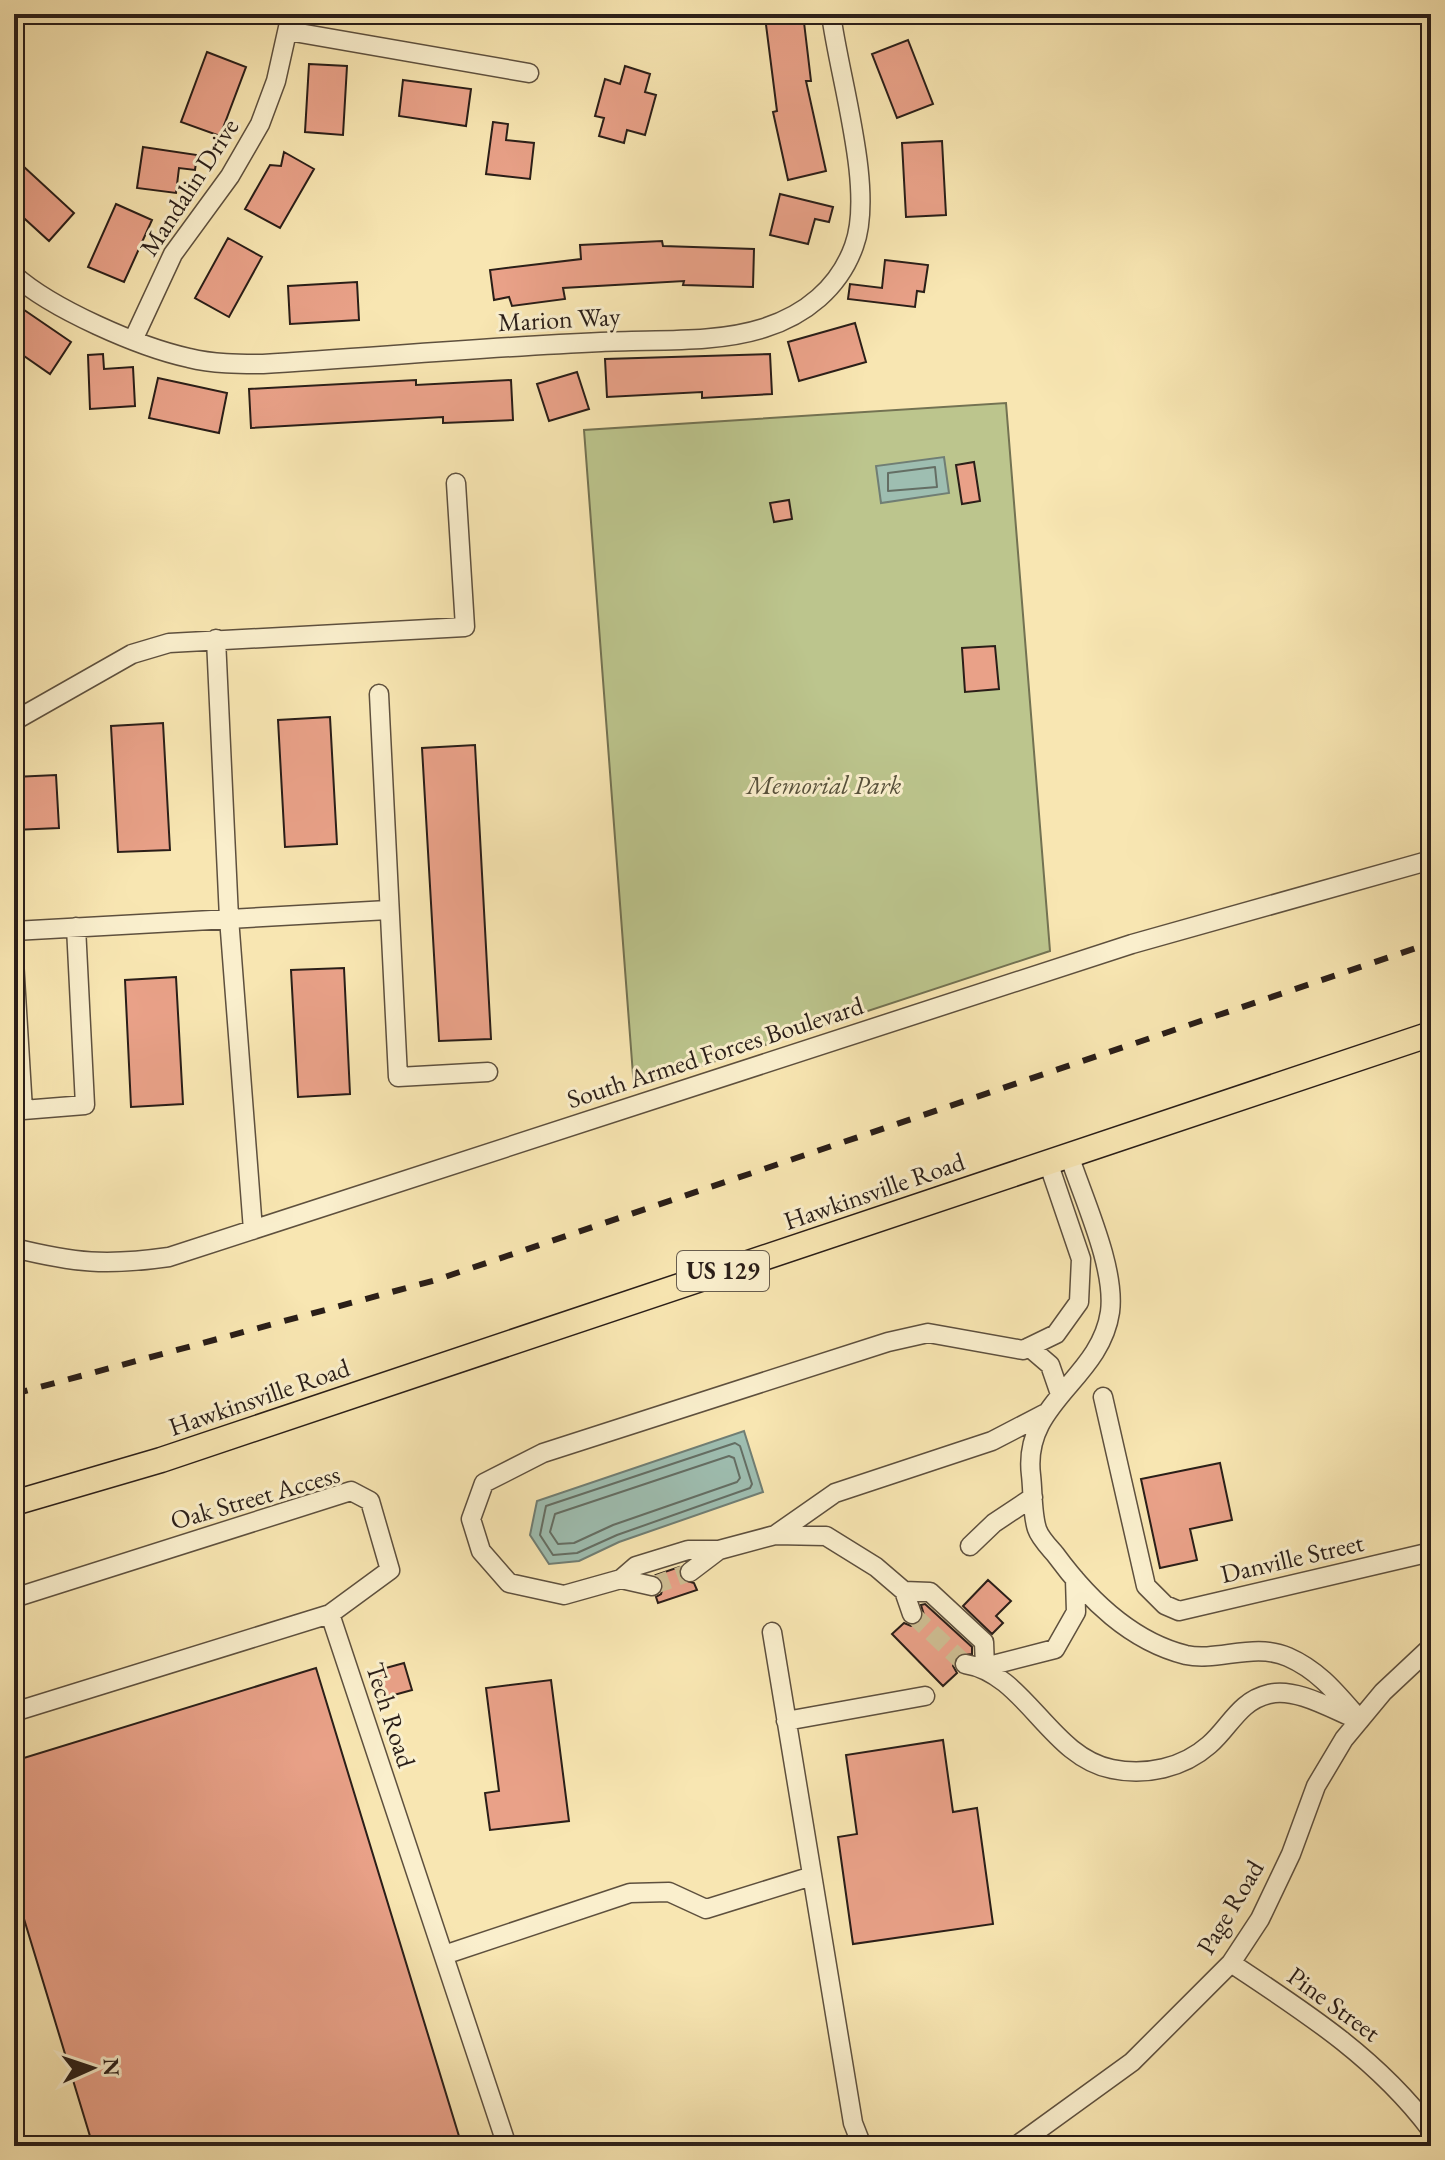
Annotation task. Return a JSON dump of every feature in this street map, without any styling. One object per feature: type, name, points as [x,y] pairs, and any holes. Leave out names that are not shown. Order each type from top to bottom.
[{"type":"main road","name":"Hawkinsville Road","points":[[14,1503],[161,1460],[1431,1034]]},
{"type":"street","name":"Marion Way","points":[[14,275],[28,288],[69,311],[189,359],[263,364],[719,335],[764,328],[804,311],[835,282],[851,255],[860,225],[861,183],[831,14]]},
{"type":"street","name":"Mandalin Drive","points":[[134,338],[173,254],[230,176],[260,124],[290,23]]},
{"type":"street","points":[[290,23],[529,73]]},
{"type":"street","points":[[14,721],[132,654],[169,643],[465,627],[456,483]]},
{"type":"street","points":[[216,639],[229,918],[253,1230]]},
{"type":"street","points":[[379,694],[398,1077],[488,1072]]},
{"type":"street","name":"South Armed Forces Boulevard","points":[[14,1248],[72,1262],[117,1264],[169,1257],[1132,944],[1431,860]]},
{"type":"street","points":[[14,931],[388,910]]},
{"type":"street","points":[[14,961],[23,1110],[85,1105],[76,927]]},
{"type":"street","points":[[912,1614],[904,1591],[876,1567],[826,1536],[775,1535],[719,1550],[688,1550],[636,1566],[621,1579],[564,1595],[509,1583],[481,1551],[471,1519],[484,1483],[543,1453],[888,1342],[928,1333],[1023,1350],[1056,1334],[1079,1302],[1081,1259],[1058,1159]]},
{"type":"street","points":[[1058,1159],[1106,1270],[1110,1312],[1091,1362],[1060,1394],[1034,1431],[1029,1461],[1037,1530],[1107,1616],[1145,1638],[1189,1656],[1251,1650],[1286,1655],[1323,1677],[1360,1720]]},
{"type":"street","points":[[1029,1347],[1050,1365],[1060,1394]]},
{"type":"street","name":"Danville Street","points":[[1103,1397],[1146,1586],[1165,1605],[1179,1611],[1431,1552]]},
{"type":"street","points":[[775,1535],[835,1493],[992,1441],[1045,1414]]},
{"type":"street","name":"Oak Street Access","points":[[14,1598],[351,1491],[370,1501],[390,1570],[330,1614]]},
{"type":"street","points":[[970,1546],[994,1523],[1033,1497]]},
{"type":"street","points":[[690,1572],[719,1550]]},
{"type":"street","points":[[621,1579],[652,1586]]},
{"type":"street","points":[[965,1664],[985,1667],[1055,1649],[1076,1612],[1075,1579]]},
{"type":"street","points":[[904,1591],[930,1592],[984,1642],[985,1667],[1075,1751],[1110,1769],[1167,1770],[1209,1745],[1241,1707],[1268,1694],[1285,1693],[1360,1720]]},
{"type":"street","points":[[14,1712],[330,1614]]},
{"type":"street","name":"Tech Road","points":[[330,1614],[507,2146]]},
{"type":"street","points":[[772,1632],[853,2123],[862,2146]]},
{"type":"street","name":"Page Road","points":[[1016,2146],[1132,2062],[1231,1963],[1260,1919],[1291,1854],[1316,1786],[1360,1720],[1383,1692],[1431,1647]]},
{"type":"street","points":[[786,1721],[925,1696]]},
{"type":"street","points":[[444,1955],[630,1893],[669,1892],[706,1909],[812,1876]]},
{"type":"street","name":"Pine Street","points":[[1231,1963],[1360,2052],[1404,2094],[1431,2130]]},
{"type":"green space","name":"Memorial Park","points":[[1006,403],[1050,951],[634,1088],[584,430]]},
{"type":"water","points":[[944,457],[949,493],[881,503],[876,466]]},
{"type":"water","points":[[744,1431],[763,1492],[619,1542],[579,1561],[549,1564],[530,1535],[537,1501]]},
{"type":"building","points":[[803,14],[811,81],[806,81],[826,171],[788,180],[773,112],[777,111],[765,17]]},
{"type":"building","points":[[908,40],[933,104],[897,118],[872,54]]},
{"type":"building","points":[[207,52],[246,67],[220,136],[181,122]]},
{"type":"building","points":[[309,64],[347,66],[343,135],[305,132]]},
{"type":"building","points":[[625,66],[650,74],[645,92],[656,95],[645,135],[627,130],[624,143],[599,136],[604,118],[595,116],[605,79],[620,84]]},
{"type":"building","points":[[403,80],[471,89],[466,126],[399,116]]},
{"type":"building","points":[[493,122],[508,124],[506,140],[534,143],[530,179],[486,174]]},
{"type":"building","points":[[942,141],[946,215],[906,217],[902,143]]},
{"type":"building","points":[[143,147],[197,155],[195,170],[179,168],[176,193],[137,188]]},
{"type":"building","points":[[284,152],[314,169],[280,228],[245,209],[270,165],[281,166]]},
{"type":"building","points":[[23,166],[74,213],[49,241],[14,209],[14,176]]},
{"type":"building","points":[[780,194],[833,207],[829,222],[815,219],[808,244],[770,235]]},
{"type":"building","points":[[116,204],[152,220],[124,282],[88,267]]},
{"type":"building","points":[[228,238],[262,257],[229,317],[195,298]]},
{"type":"building","points":[[662,241],[663,246],[754,249],[753,287],[683,285],[684,281],[563,288],[565,299],[512,306],[509,297],[494,300],[490,270],[581,259],[580,245]]},
{"type":"building","points":[[885,260],[928,265],[924,292],[917,291],[915,307],[848,299],[850,284],[882,288]]},
{"type":"building","points":[[357,282],[359,320],[290,324],[288,286]]},
{"type":"building","points":[[14,303],[71,342],[50,374],[14,349]]},
{"type":"building","points":[[855,323],[866,362],[799,381],[788,342]]},
{"type":"building","points":[[103,354],[104,369],[133,367],[135,406],[90,409],[88,355]]},
{"type":"building","points":[[770,354],[772,394],[702,398],[702,392],[607,397],[605,359]]},
{"type":"building","points":[[577,372],[589,409],[549,421],[537,384]]},
{"type":"building","points":[[158,378],[227,393],[219,433],[149,418]]},
{"type":"building","points":[[416,380],[416,385],[511,380],[513,420],[443,423],[443,417],[251,428],[249,389]]},
{"type":"building","points":[[974,462],[980,501],[962,504],[956,465]]},
{"type":"building","points":[[789,500],[792,519],[774,522],[770,503]]},
{"type":"building","points":[[995,646],[999,689],[965,692],[962,648]]},
{"type":"building","points":[[330,717],[337,844],[285,847],[278,720]]},
{"type":"building","points":[[163,723],[170,850],[118,852],[111,726]]},
{"type":"building","points":[[475,745],[491,1039],[439,1041],[422,748]]},
{"type":"building","points":[[56,775],[59,828],[14,830],[14,777]]},
{"type":"building","points":[[344,968],[350,1094],[298,1097],[291,970]]},
{"type":"building","points":[[176,977],[183,1104],[131,1107],[125,980]]},
{"type":"building","points":[[1220,1463],[1232,1520],[1190,1529],[1197,1560],[1160,1568],[1141,1479]]},
{"type":"building","points":[[679,1567],[680,1579],[694,1583],[697,1590],[658,1603],[656,1597],[661,1594],[664,1583],[656,1575]]},
{"type":"building","points":[[988,1580],[1011,1601],[996,1616],[1003,1623],[992,1634],[963,1606]]},
{"type":"building","points":[[925,1604],[972,1647],[972,1654],[956,1656],[953,1666],[957,1673],[943,1686],[892,1634],[904,1623],[911,1626],[920,1622],[924,1615],[921,1605]]},
{"type":"building","points":[[404,1663],[412,1690],[383,1698],[375,1671]]},
{"type":"building","points":[[316,1668],[462,2146],[93,2146],[14,1886],[14,1761]]},
{"type":"building","points":[[551,1680],[569,1821],[490,1830],[485,1793],[499,1791],[486,1688]]},
{"type":"building","points":[[943,1740],[953,1812],[977,1808],[993,1924],[853,1944],[838,1837],[857,1834],[846,1755]]},
{"type":"tunnel","points":[[652,1586],[690,1572]]},
{"type":"tunnel","points":[[912,1614],[965,1664]]},
{"type":"railway","points":[[14,1394],[436,1280],[1431,943]]}]
